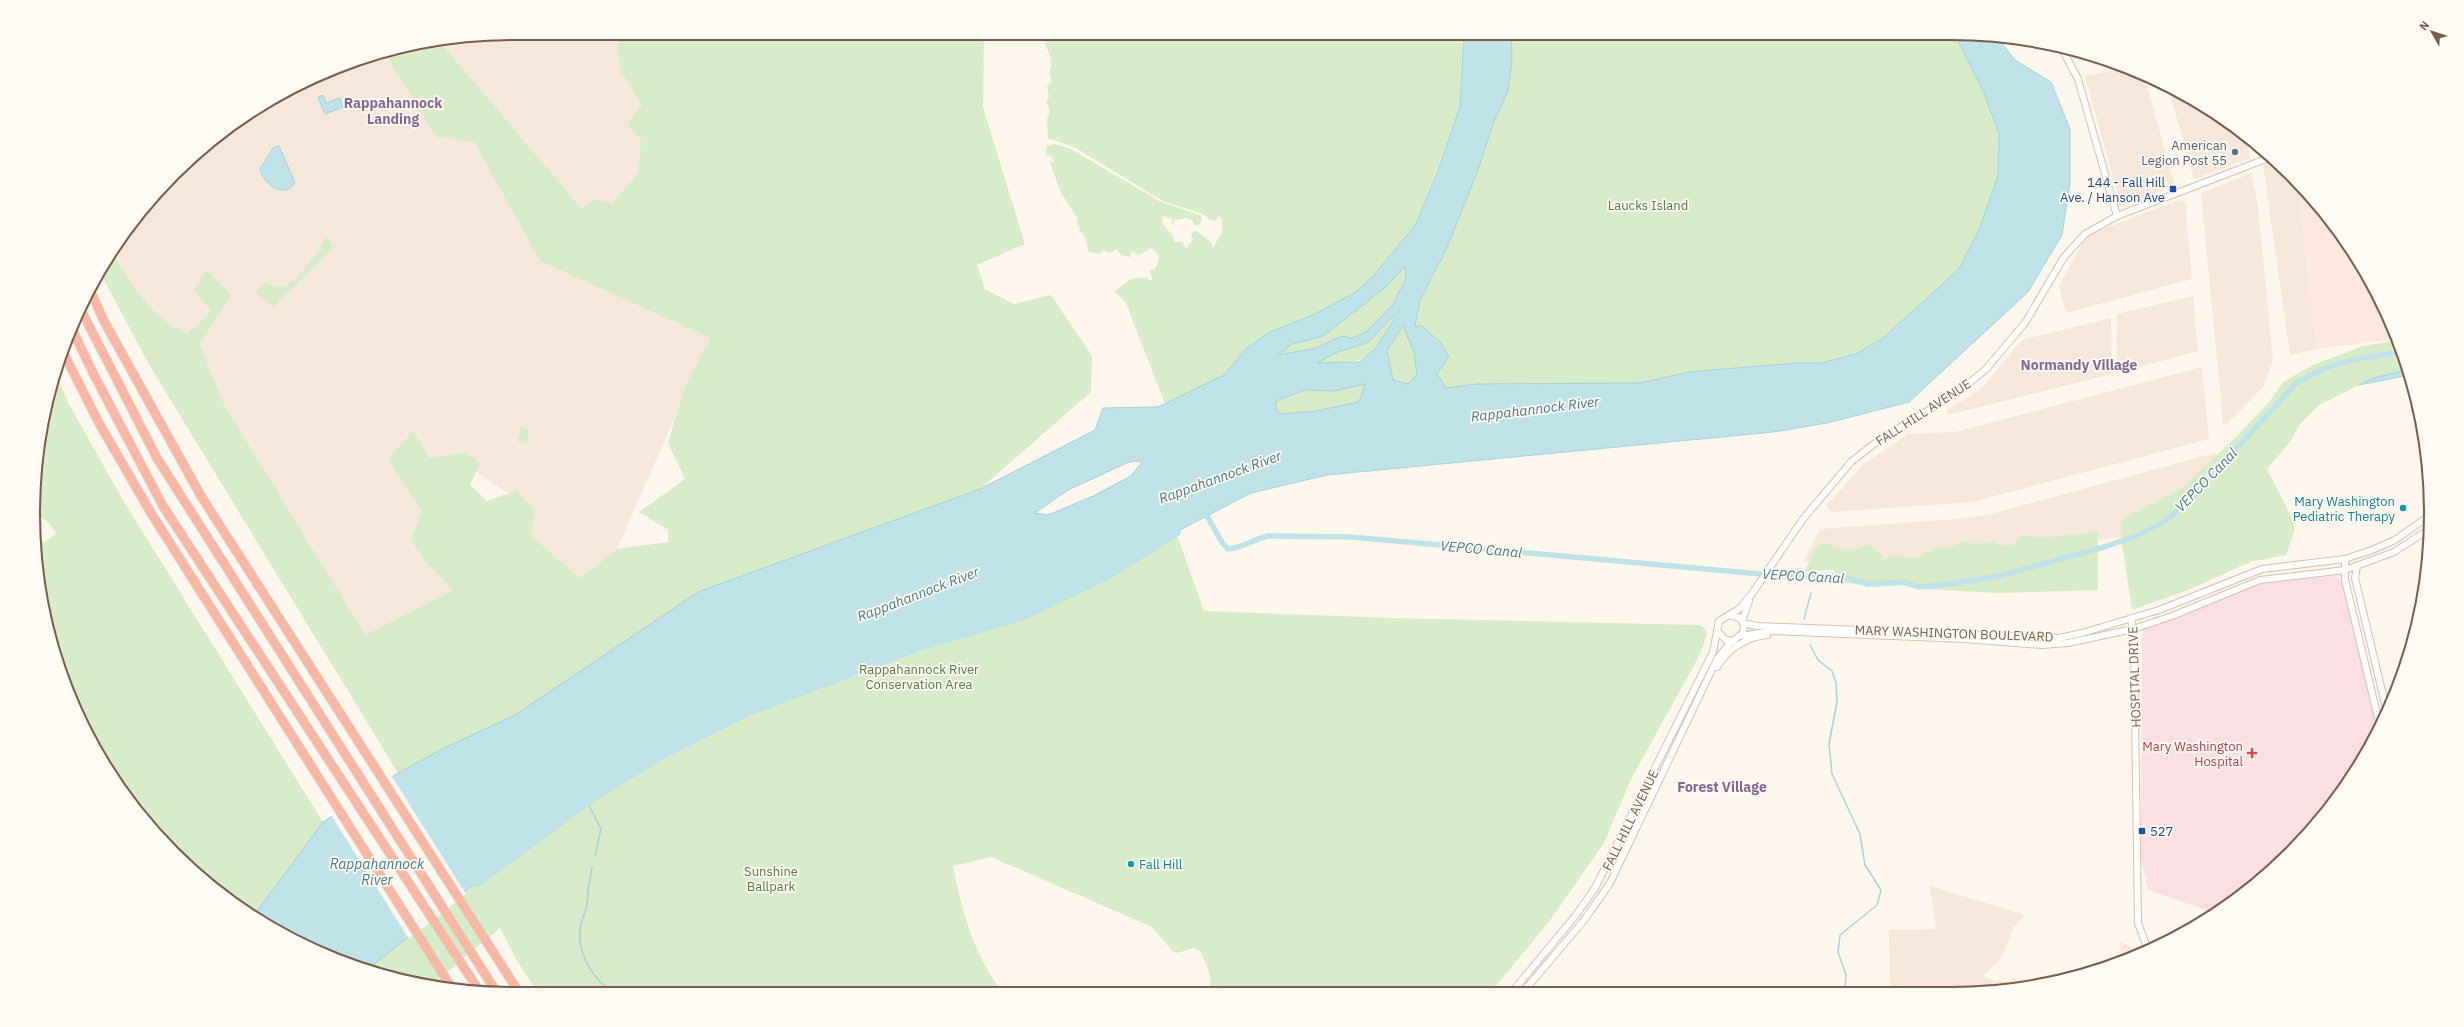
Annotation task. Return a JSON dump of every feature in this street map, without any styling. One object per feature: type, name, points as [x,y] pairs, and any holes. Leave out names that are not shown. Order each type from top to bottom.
[{"type":"highway","points":[[93,296],[104,321],[202,496],[515,987]]},
{"type":"highway","points":[[84,315],[157,458],[313,707],[493,986]]},
{"type":"highway","points":[[75,335],[93,373],[163,506],[475,985]]},
{"type":"highway","points":[[66,358],[99,423],[151,513],[286,729],[448,982]]},
{"type":"street","points":[[2065,54],[2078,79],[2117,216]]},
{"type":"street","name":"FALL HILL AVENUE","points":[[1516,987],[1576,915],[1606,871],[1713,652],[1719,621],[1739,609],[1752,593],[1803,519],[1853,461],[1879,440],[1957,393],[1985,370],[2031,315],[2069,250],[2085,234],[2117,216],[2264,159]]},
{"type":"street","name":"MARY WASHINGTON BOULEVARD","points":[[1743,622],[1757,626],[2059,638],[2082,633],[2178,603],[2225,582],[2262,569],[2345,559],[2395,540],[2424,520]]},
{"type":"street","name":"MARY WASHINGTON BOULEVARD","points":[[1741,636],[1755,632],[1956,639],[2044,645],[2068,643],[2133,629],[2172,616],[2260,580],[2345,570],[2394,552],[2423,533]]},
{"type":"street","points":[[2345,559],[2345,570],[2362,657],[2378,717]]},
{"type":"street","points":[[2357,566],[2355,578],[2385,702]]},
{"type":"street","name":"FALL HILL AVENUE","points":[[1527,987],[1585,919],[1610,883],[1717,659],[1734,641],[1741,636],[1743,622],[1752,593]]},
{"type":"street","points":[[1729,615],[1737,616],[1743,622]]},
{"type":"street","name":"HOSPITAL DRIVE","points":[[2131,618],[2133,629],[2138,797],[2138,921],[2142,940],[2145,945]]},
{"type":"street","points":[[1718,632],[1726,640],[1734,641]]},
{"type":"street","points":[[1698,701],[1720,662],[1728,653],[1749,639],[1775,633]]},
{"type":"shaded area","points":[[514,40],[617,40],[619,69],[642,105],[638,173],[612,204],[582,210],[443,46],[483,41]]},
{"type":"shaded area","points":[[387,57],[436,136],[474,142],[540,261],[710,338],[617,549],[580,578],[532,536],[534,510],[476,472],[480,464],[467,452],[430,458],[413,431],[388,459],[422,511],[425,562],[453,590],[365,636],[225,406],[200,344],[231,295],[187,334],[166,323],[143,301],[115,258],[138,225],[179,179],[225,138],[277,103],[332,76]]},
{"type":"shaded area","points":[[2077,57],[2088,60],[2080,62]]},
{"type":"shaded area","points":[[2116,70],[2146,82],[2175,186],[2121,206],[2085,76]]},
{"type":"shaded area","points":[[2170,94],[2208,116],[2209,120],[2214,120],[2248,145],[2250,158],[2194,179]]},
{"type":"shaded area","points":[[2268,163],[2299,194],[2317,349],[2290,355],[2263,165]]},
{"type":"shaded area","points":[[2251,173],[2258,206],[2273,361],[2263,387],[2227,424],[2223,423],[2201,193]]},
{"type":"shaded area","points":[[2299,194],[2326,225],[2361,277],[2391,340],[2317,349]]},
{"type":"shaded area","points":[[2179,200],[2185,202],[2192,279],[2066,313],[2059,285],[2084,241],[2095,232]]},
{"type":"shaded area","points":[[2193,296],[2198,351],[2116,373],[2117,314]]},
{"type":"shaded area","points":[[2111,318],[2112,374],[1948,415],[1946,413],[1947,410],[1981,389],[2022,340]]},
{"type":"shaded area","points":[[2202,367],[2209,439],[1973,502],[1832,512],[1826,506],[1864,464],[1908,434],[1955,432]]},
{"type":"shaded area","points":[[2215,453],[2218,454],[2182,488],[2121,519],[2121,537],[1871,569],[1804,561],[1820,529],[1957,519],[1991,514]]},
{"type":"shaded area","name":"Mary Washington Hospital","points":[[2334,576],[2341,580],[2344,587],[2376,721],[2361,750],[2344,777],[2306,826],[2263,869],[2239,889],[2208,911],[2148,890],[2141,858],[2142,631],[2147,627],[2254,584],[2273,579]]},
{"type":"shaded area","points":[[1930,886],[2025,915],[2014,927],[2002,957],[1984,975],[1986,979],[2008,982],[2014,977],[2018,982],[1981,986],[1890,987],[1889,930],[1936,929]]},
{"type":"shaded area","points":[[2120,941],[2135,950],[2132,951],[2120,956]]},
{"type":"shaded area","points":[[2041,976],[2042,978],[2030,980]]},
{"type":"green space","points":[[617,40],[984,40],[983,107],[1025,244],[977,265],[985,289],[1014,304],[1051,295],[1092,356],[1091,392],[980,489],[698,592],[515,715],[442,749],[398,773],[151,368],[103,278],[115,258],[136,289],[152,309],[173,326],[187,334],[211,311],[194,289],[207,270],[231,295],[200,344],[225,406],[365,635],[453,590],[425,562],[411,540],[422,511],[388,459],[413,431],[430,458],[467,452],[480,464],[470,485],[487,501],[516,491],[535,510],[532,536],[580,578],[617,549],[668,542],[668,530],[639,512],[685,479],[668,443],[684,389],[710,338],[540,261],[474,142],[436,137],[387,57],[443,46],[582,209],[595,199],[612,204],[638,173],[641,140],[627,123],[642,105],[619,69]]},
{"type":"green space","points":[[1463,40],[1460,107],[1416,224],[1374,275],[1356,292],[1315,314],[1268,333],[1247,348],[1224,375],[1165,404],[1126,303],[1114,291],[1132,279],[1147,277],[1149,281],[1153,279],[1149,271],[1156,268],[1159,256],[1152,248],[1139,255],[1132,251],[1130,257],[1121,255],[1117,249],[1109,253],[1105,250],[1099,254],[1089,252],[1084,235],[1079,230],[1080,227],[1076,223],[1078,219],[1061,193],[1049,160],[1054,163],[1051,156],[1046,155],[1047,145],[1052,146],[1053,144],[1069,148],[1161,202],[1202,216],[1200,225],[1194,225],[1192,220],[1187,218],[1175,220],[1172,225],[1172,219],[1163,216],[1162,223],[1173,236],[1174,242],[1182,242],[1186,248],[1193,240],[1191,234],[1195,230],[1212,243],[1212,249],[1222,232],[1222,220],[1218,216],[1216,221],[1209,220],[1206,215],[1163,201],[1074,147],[1048,138],[1047,119],[1050,110],[1046,102],[1049,97],[1047,86],[1052,81],[1050,73],[1051,58],[1044,41]]},
{"type":"green space","name":"Laucks Island","points":[[1511,40],[1958,40],[1984,93],[1999,134],[1998,176],[1979,230],[1959,269],[1883,338],[1856,354],[1822,363],[1796,363],[1689,372],[1640,383],[1477,384],[1446,388],[1437,375],[1449,357],[1441,343],[1422,326],[1415,326],[1420,301],[1435,274],[1478,170],[1512,60]]},
{"type":"green space","points":[[328,236],[333,248],[273,307],[254,292],[265,283],[284,286],[290,283],[302,272]]},
{"type":"green space","points":[[1405,265],[1406,278],[1392,306],[1366,332],[1352,338],[1341,336],[1316,348],[1278,355],[1292,344],[1323,336],[1386,287]]},
{"type":"green space","points":[[1393,316],[1395,318],[1379,344],[1372,352],[1364,357],[1346,362],[1316,363],[1335,353],[1369,342]]},
{"type":"green space","points":[[1404,325],[1414,352],[1417,375],[1408,384],[1393,381],[1387,351]]},
{"type":"green space","points":[[2391,341],[2402,371],[2373,378],[2319,405],[2300,424],[2290,442],[2267,469],[2292,518],[2295,530],[2286,555],[2250,562],[2188,590],[2132,610],[2121,537],[2121,519],[2182,488],[2238,435],[2270,401],[2283,382],[2313,365],[2360,347]]},
{"type":"green space","points":[[59,381],[69,404],[124,502],[323,822],[257,911],[225,889],[201,869],[158,826],[138,802],[103,750],[76,695],[56,636],[49,606],[41,544],[41,541],[45,542],[56,534],[50,524],[40,516],[41,483],[49,421]]},
{"type":"green space","points":[[1366,383],[1359,402],[1315,411],[1280,414],[1276,409],[1276,401],[1305,390],[1334,391]]},
{"type":"green space","points":[[521,427],[530,431],[526,444],[517,441]]},
{"type":"green space","points":[[1176,532],[1204,611],[1392,618],[1700,625],[1705,629],[1707,635],[1698,658],[1631,779],[1604,843],[1551,919],[1495,987],[1211,987],[1210,974],[1200,951],[1193,948],[1178,953],[1172,951],[1152,927],[991,857],[953,866],[970,932],[984,964],[999,987],[534,987],[517,961],[500,928],[438,981],[421,978],[373,965],[477,882],[587,801],[657,757],[748,711],[919,646],[1021,616],[1107,575]]},
{"type":"green space","points":[[2098,532],[2098,590],[2000,593],[1920,589],[1901,585],[1876,587],[1843,582],[1833,570],[1805,571],[1815,548],[1824,542],[1835,547],[1845,549],[1855,549],[1867,545],[1878,550],[1884,559],[1890,556],[1918,558],[1933,549],[1951,547],[1963,541],[1975,544],[1995,541],[2002,547],[2014,544],[2022,535],[2038,538]]},
{"type":"water","name":"Rappahannock River","points":[[1464,40],[1511,40],[1512,60],[1508,91],[1494,121],[1478,170],[1446,250],[1420,301],[1415,326],[1422,326],[1441,343],[1449,357],[1437,374],[1446,388],[1477,384],[1640,383],[1689,372],[1796,363],[1822,363],[1856,354],[1883,338],[1959,269],[1979,230],[1998,176],[1999,134],[1984,93],[1958,40],[2002,43],[2015,60],[2051,82],[2070,129],[2070,183],[2062,235],[2028,292],[1909,402],[1827,423],[1773,432],[1327,475],[1251,493],[1176,532],[1107,575],[1021,616],[919,646],[748,711],[657,757],[587,801],[477,882],[373,965],[332,951],[304,938],[257,911],[323,822],[398,773],[442,749],[515,715],[698,592],[980,489],[1095,430],[1103,408],[1158,407],[1224,375],[1247,348],[1268,333],[1315,314],[1356,292],[1374,275],[1416,224],[1437,172],[1460,107]],"holes":[[[1405,266],[1406,278],[1392,306],[1366,332],[1352,338],[1341,336],[1316,348],[1278,355],[1292,344],[1323,336],[1386,287]],[[1393,316],[1395,318],[1375,349],[1359,362],[1317,363],[1335,353],[1369,342]],[[1403,326],[1414,352],[1417,375],[1408,384],[1393,380],[1387,351]],[[1365,384],[1359,402],[1315,411],[1280,414],[1276,409],[1276,401],[1305,390],[1334,391]],[[1129,462],[1142,462],[1131,476],[1093,496],[1048,515],[1035,513],[1068,490]]]},
{"type":"water","points":[[323,95],[326,103],[340,98],[343,107],[325,114],[318,97]]},
{"type":"water","points":[[279,146],[295,183],[290,188],[285,190],[274,188],[269,184],[262,175],[260,169],[273,148]]},
{"type":"water","points":[[2402,371],[2404,376],[2359,385],[2373,378]]},
{"type":"pier","points":[[391,775],[466,894],[409,939],[331,815]]},
{"type":"waterway","name":"VEPCO Canal","points":[[1203,509],[1223,544],[1228,549],[1239,547],[1268,536],[1351,537],[1784,576],[1841,576],[1868,584],[1903,582],[1919,587],[1949,584],[1999,576],[2104,547],[2136,536],[2164,522],[2191,499],[2295,384],[2308,376],[2333,365],[2372,356],[2396,353]]},
{"type":"waterway","points":[[477,882],[587,801],[657,757],[748,711],[919,646],[1021,616],[1107,575],[1176,532]]},
{"type":"waterway","points":[[1812,584],[1813,576]]},
{"type":"waterway","points":[[1804,619],[1811,593]]},
{"type":"waterway","points":[[1810,645],[1818,660],[1832,671],[1836,683],[1837,702],[1829,744],[1832,774],[1860,834],[1865,865],[1881,890],[1877,905],[1840,935],[1838,952],[1846,975],[1845,987]]},
{"type":"waterway","points":[[586,800],[601,829],[595,855]]},
{"type":"waterway","points":[[592,868],[587,905],[581,923],[580,944],[592,972],[605,987]]},
{"type":"place","name":"American Legion Post 55","points":[[2235,152]]},
{"type":"place","name":"144 - Fall Hill Ave. / Hanson Ave","points":[[2173,189]]},
{"type":"place","name":"Mary Washington Pediatric Therapy","points":[[2403,508]]},
{"type":"place","name":"Mary Washington Hospital","points":[[2252,753]]},
{"type":"place","name":"527","points":[[2142,831]]},
{"type":"place","name":"Fall Hill","points":[[1131,864]]},
{"type":"district","name":"Rappahannock Landing","points":[[393,112]]},
{"type":"district","name":"Normandy Village","points":[[2079,365]]},
{"type":"district","name":"Forest Village","points":[[1722,787]]},
{"type":"park label","name":"Rappahannock River Conservation Area","points":[[919,676]]},
{"type":"park label","name":"Sunshine Ballpark","points":[[771,878]]}]
